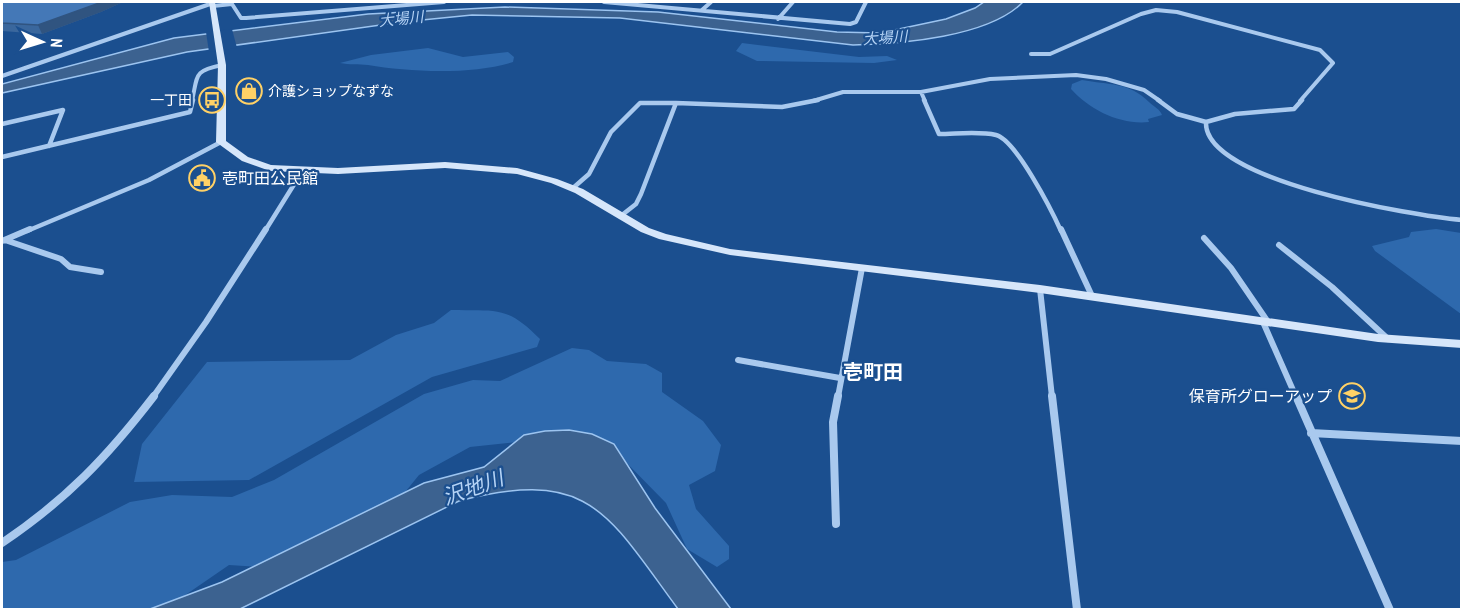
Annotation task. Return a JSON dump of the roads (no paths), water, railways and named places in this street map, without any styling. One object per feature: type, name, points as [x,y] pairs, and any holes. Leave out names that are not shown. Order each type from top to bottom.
[{"type":"street","points":[[2,76],[213,3],[232,4],[241,18],[246,18],[444,2]]},
{"type":"street","points":[[604,2],[855,24],[866,2]]},
{"type":"street","points":[[702,10],[711,2]]},
{"type":"street","points":[[778,19],[793,2]]},
{"type":"street","points":[[213,3],[222,64],[221,142]]},
{"type":"street","points":[[573,188],[589,174],[610,132],[645,100],[782,107],[808,103],[843,92],[921,92],[990,79],[1057,75],[1090,76],[1144,90],[1178,114],[1206,122],[1234,114],[1294,109],[1334,63],[1324,53],[1307,46],[1164,10],[1141,14],[1050,54],[1031,54]]},
{"type":"street","points":[[2,157],[190,112],[198,75],[203,69],[222,64]]},
{"type":"street","points":[[921,92],[939,134],[996,135],[1008,142],[1052,211],[1092,296]]},
{"type":"street","points":[[622,215],[636,204],[641,194],[676,103]]},
{"type":"street","points":[[2,124],[63,110],[49,146]]},
{"type":"street","points":[[1206,122],[1204,128],[1210,142],[1227,157],[1292,184],[1362,206],[1461,220]]},
{"type":"street","points":[[221,142],[256,164],[303,170],[445,165],[517,171],[573,188],[663,237],[719,250],[1040,289],[1388,339],[1461,344]]},
{"type":"street","points":[[3,240],[149,180],[221,142]]},
{"type":"street","points":[[2,543],[68,494],[97,466],[197,335],[303,170]]},
{"type":"street","points":[[1204,238],[1231,268],[1265,322],[1311,433],[1390,609]]},
{"type":"street","points":[[3,240],[61,259],[70,267],[101,272]]},
{"type":"street","points":[[1279,245],[1357,308],[1388,339]]},
{"type":"street","points":[[836,524],[833,422],[862,268]]},
{"type":"street","points":[[1040,289],[1077,609]]},
{"type":"street","points":[[738,360],[840,378]]},
{"type":"street","points":[[1311,433],[1461,441]]},
{"type":"water","name":"大場川","points":[[984,2],[1023,2],[1008,14],[967,31],[895,43],[853,45],[620,18],[472,15],[402,22],[187,52],[2,93],[2,84],[174,38],[368,14],[505,7],[658,12],[837,32],[880,33],[946,19],[975,8]]},
{"type":"water","name":"沢地川","points":[[569,430],[592,434],[614,444],[655,508],[731,609],[678,609],[632,547],[612,524],[591,506],[567,495],[538,490],[503,492],[459,501],[240,609],[150,609],[222,582],[424,483],[484,467],[524,435]]},
{"type":"place","name":"介護ショップなずな","points":[[249,91]]},
{"type":"place","name":"一丁田","points":[[212,100]]},
{"type":"place","name":"壱町田公民館","points":[[202,178]]},
{"type":"place","name":"保育所グローアップ","points":[[1352,396]]},
{"type":"district","name":"壱町田","points":[[873,372]]}]
